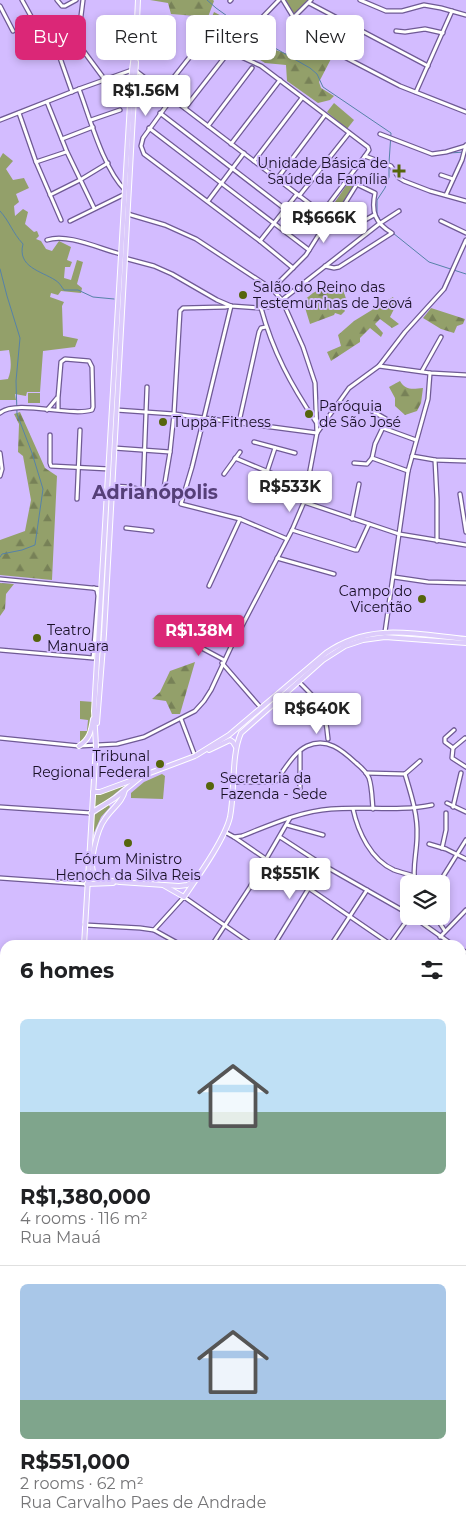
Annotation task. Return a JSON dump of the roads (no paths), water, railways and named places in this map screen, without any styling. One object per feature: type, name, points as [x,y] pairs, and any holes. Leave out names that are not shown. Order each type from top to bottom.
[{"type":"main road","points":[[96,730],[104,634],[138,0]]},
{"type":"main road","points":[[79,746],[86,742],[90,736],[94,711],[121,254],[130,138]]},
{"type":"main road","points":[[96,624],[100,619]]},
{"type":"main road","points":[[198,755],[230,735],[335,647],[353,638],[385,632],[466,639]]},
{"type":"main road","points":[[163,884],[184,897],[198,878],[225,832],[230,816],[239,736],[243,730],[335,651],[363,640],[396,637],[466,643]]},
{"type":"main road","points":[[84,940],[96,746],[94,711]]},
{"type":"main road","points":[[93,792],[100,792],[198,755],[230,740],[237,749]]},
{"type":"main road","points":[[91,813],[142,776]]},
{"type":"main road","points":[[121,882],[97,877],[94,872],[94,860],[95,841],[99,830],[107,815],[120,801],[125,790]]},
{"type":"main road","points":[[88,884],[121,882],[183,886],[198,878]]},
{"type":"street","points":[[22,0],[30,15]]},
{"type":"street","points":[[57,0],[62,6],[76,0]]},
{"type":"street","points":[[81,15],[83,0]]},
{"type":"street","points":[[265,15],[279,0]]},
{"type":"street","points":[[283,0],[292,15]]},
{"type":"street","points":[[360,0],[391,12],[402,12],[424,5],[429,0]]},
{"type":"street","points":[[297,15],[310,1],[428,66]]},
{"type":"street","points":[[424,5],[466,15]]},
{"type":"street","points":[[0,6],[13,31]]},
{"type":"street","points":[[416,92],[452,11]]},
{"type":"street","points":[[396,31],[425,29],[443,33]]},
{"type":"street","points":[[86,54],[105,80]]},
{"type":"street","points":[[61,60],[72,92]]},
{"type":"street","points":[[163,91],[187,60]]},
{"type":"street","points":[[185,108],[222,60]]},
{"type":"street","points":[[248,60],[256,63],[280,80],[366,145],[368,150],[365,156],[322,213]]},
{"type":"street","points":[[351,60],[400,86],[466,112]]},
{"type":"street","points":[[208,126],[252,68]]},
{"type":"street","points":[[0,120],[78,89],[134,71],[244,153],[343,231],[374,214]]},
{"type":"street","points":[[231,144],[280,80]]},
{"type":"street","points":[[70,221],[125,192],[108,163],[78,89]]},
{"type":"street","points":[[172,98],[143,138],[141,146],[144,154],[208,201],[293,268]]},
{"type":"street","points":[[254,161],[302,98]]},
{"type":"street","points":[[47,102],[66,152],[94,208]]},
{"type":"street","points":[[91,120],[120,110]]},
{"type":"street","points":[[19,112],[36,162],[61,220]]},
{"type":"street","points":[[160,113],[285,209]]},
{"type":"street","points":[[277,179],[325,115]]},
{"type":"street","points":[[62,139],[93,127]]},
{"type":"street","points":[[149,128],[309,250]]},
{"type":"street","points":[[260,241],[349,133]]},
{"type":"street","points":[[380,134],[432,154],[446,152],[466,145]]},
{"type":"street","points":[[446,195],[466,145]]},
{"type":"street","points":[[36,162],[66,152]]},
{"type":"street","points":[[208,201],[244,153]]},
{"type":"street","points":[[365,156],[390,165],[399,178],[404,181],[466,201]]},
{"type":"street","points":[[50,195],[108,163]]},
{"type":"street","points":[[441,175],[453,179]]},
{"type":"street","points":[[325,266],[339,267],[392,233],[379,224],[374,214],[375,193],[348,180]]},
{"type":"street","points":[[272,289],[309,250],[328,220],[337,216],[357,184]]},
{"type":"street","points":[[282,300],[379,224],[399,211]]},
{"type":"street","points":[[0,738],[79,746],[136,741],[195,710],[204,701],[292,530],[304,502],[317,433],[315,382],[313,373],[282,300],[272,289],[183,232],[127,212]]},
{"type":"street","points":[[127,219],[140,218]]},
{"type":"street","points":[[441,220],[466,233]]},
{"type":"street","points":[[47,240],[65,238],[121,254]]},
{"type":"street","points":[[317,433],[349,388],[379,366],[405,332],[444,289],[466,240]]},
{"type":"street","points":[[124,258],[145,263],[172,274],[231,306]]},
{"type":"street","points":[[112,486],[133,488],[159,495],[163,491],[174,414],[180,311],[183,308],[231,306],[261,308],[284,304]]},
{"type":"street","points":[[231,306],[181,504],[240,519],[287,539]]},
{"type":"street","points":[[261,308],[280,363],[316,423]]},
{"type":"street","points":[[239,422],[259,332],[261,328],[266,327]]},
{"type":"street","points":[[422,371],[441,337]]},
{"type":"street","points":[[0,413],[6,409],[13,408],[47,410],[58,410],[92,410],[91,363],[85,360],[62,360],[60,364],[58,410]]},
{"type":"street","points":[[383,361],[387,368]]},
{"type":"street","points":[[379,366],[466,375]]},
{"type":"street","points":[[385,632],[408,471],[428,399],[430,372]]},
{"type":"street","points":[[142,491],[147,387]]},
{"type":"street","points":[[47,410],[58,398]]},
{"type":"street","points":[[116,410],[174,414],[317,433]]},
{"type":"street","points":[[354,463],[367,464],[372,458],[375,444],[383,428],[386,419],[372,411]]},
{"type":"street","points":[[383,428],[416,440]]},
{"type":"street","points":[[77,499],[80,430]]},
{"type":"street","points":[[50,435],[50,465],[78,468],[109,468]]},
{"type":"street","points":[[254,442],[295,453]]},
{"type":"street","points":[[114,448],[170,452]]},
{"type":"street","points":[[267,472],[275,448]]},
{"type":"street","points":[[0,452],[2,469],[0,476]]},
{"type":"street","points":[[224,474],[240,452]]},
{"type":"street","points":[[412,456],[435,460],[466,461]]},
{"type":"street","points":[[235,458],[307,488]]},
{"type":"street","points":[[372,458],[408,471]]},
{"type":"street","points":[[435,460],[437,540]]},
{"type":"street","points":[[352,519],[360,484]]},
{"type":"street","points":[[460,494],[466,532]]},
{"type":"street","points":[[304,502],[399,534],[466,545]]},
{"type":"street","points":[[209,586],[240,519]]},
{"type":"street","points":[[292,530],[357,550],[369,524]]},
{"type":"street","points":[[126,528],[152,531]]},
{"type":"street","points":[[277,558],[334,574]]},
{"type":"street","points":[[394,577],[428,582],[466,583]]},
{"type":"street","points":[[0,579],[102,589]]},
{"type":"street","points":[[0,650],[94,657],[99,606],[98,593],[94,588]]},
{"type":"street","points":[[183,638],[223,662],[261,708]]},
{"type":"street","points":[[299,682],[324,710],[328,739]]},
{"type":"street","points":[[181,719],[198,755]]},
{"type":"street","points":[[453,748],[444,740],[454,730]]},
{"type":"street","points":[[465,738],[453,748],[452,758],[466,767]]},
{"type":"street","points":[[233,782],[273,782],[300,751],[307,746],[331,744],[339,748],[366,773],[370,784],[373,809]]},
{"type":"street","points":[[300,751],[300,789]]},
{"type":"street","points":[[366,773],[405,774],[420,760]]},
{"type":"street","points":[[453,806],[461,773]]},
{"type":"street","points":[[405,774],[418,834],[414,875]]},
{"type":"street","points":[[447,803],[466,812]]},
{"type":"street","points":[[234,837],[242,836],[290,818],[324,809],[414,809],[432,805]]},
{"type":"street","points":[[0,807],[91,813]]},
{"type":"street","points":[[352,808],[361,834],[379,859],[393,870],[410,875]]},
{"type":"street","points":[[442,848],[446,830],[446,813]]},
{"type":"street","points":[[216,940],[226,926],[290,818]]},
{"type":"street","points":[[287,825],[323,835]]},
{"type":"street","points":[[225,832],[384,940]]},
{"type":"street","points":[[280,837],[323,866],[400,910]]},
{"type":"street","points":[[445,875],[466,840]]},
{"type":"street","points":[[428,844],[458,854],[466,860]]},
{"type":"street","points":[[277,940],[323,866]]},
{"type":"street","points":[[0,878],[88,884]]},
{"type":"street","points":[[334,940],[367,890]]},
{"type":"street","points":[[154,930],[184,897],[246,940]]},
{"type":"street","points":[[440,937],[466,910]]},
{"type":"street","points":[[85,925],[154,930],[172,940]]},
{"type":"street","points":[[393,940],[404,925]]},
{"type":"street","points":[[423,925],[445,940]]},
{"type":"street","points":[[441,925],[445,931]]},
{"type":"waterway","points":[[207,0],[259,39],[310,68],[317,74],[323,87],[391,133],[389,163]]},
{"type":"waterway","points":[[449,153],[466,152]]},
{"type":"waterway","points":[[389,167],[389,177],[385,188],[377,200],[377,214],[383,225],[429,262],[466,274]]},
{"type":"waterway","points":[[0,211],[23,244],[22,252],[24,258],[32,267],[56,281],[64,290],[78,290],[93,297],[114,299]]},
{"type":"waterway","points":[[0,269],[20,338],[16,381],[17,414],[43,489],[35,545],[2,554],[0,557]]},
{"type":"place","name":"Unidade Básica de Saúde da Família","points":[[399,171]]},
{"type":"place","name":"Salão do Reino das Testemunhas de Jeová","points":[[243,295]]},
{"type":"place","name":"Paróquia de São José","points":[[309,414]]},
{"type":"place","name":"Tuppã Fitness","points":[[163,422]]},
{"type":"place","name":"Campo do Vicentão","points":[[422,599]]},
{"type":"place","name":"Teatro Manuara","points":[[37,638]]},
{"type":"place","name":"Tribunal Regional Federal","points":[[160,764]]},
{"type":"place","name":"Secretaria da Fazenda - Sede","points":[[210,786]]},
{"type":"place","name":"Fórum Ministro Henoch da Silva Reis","points":[[128,843]]},
{"type":"district","name":"Adrianópolis","points":[[155,492]]}]
